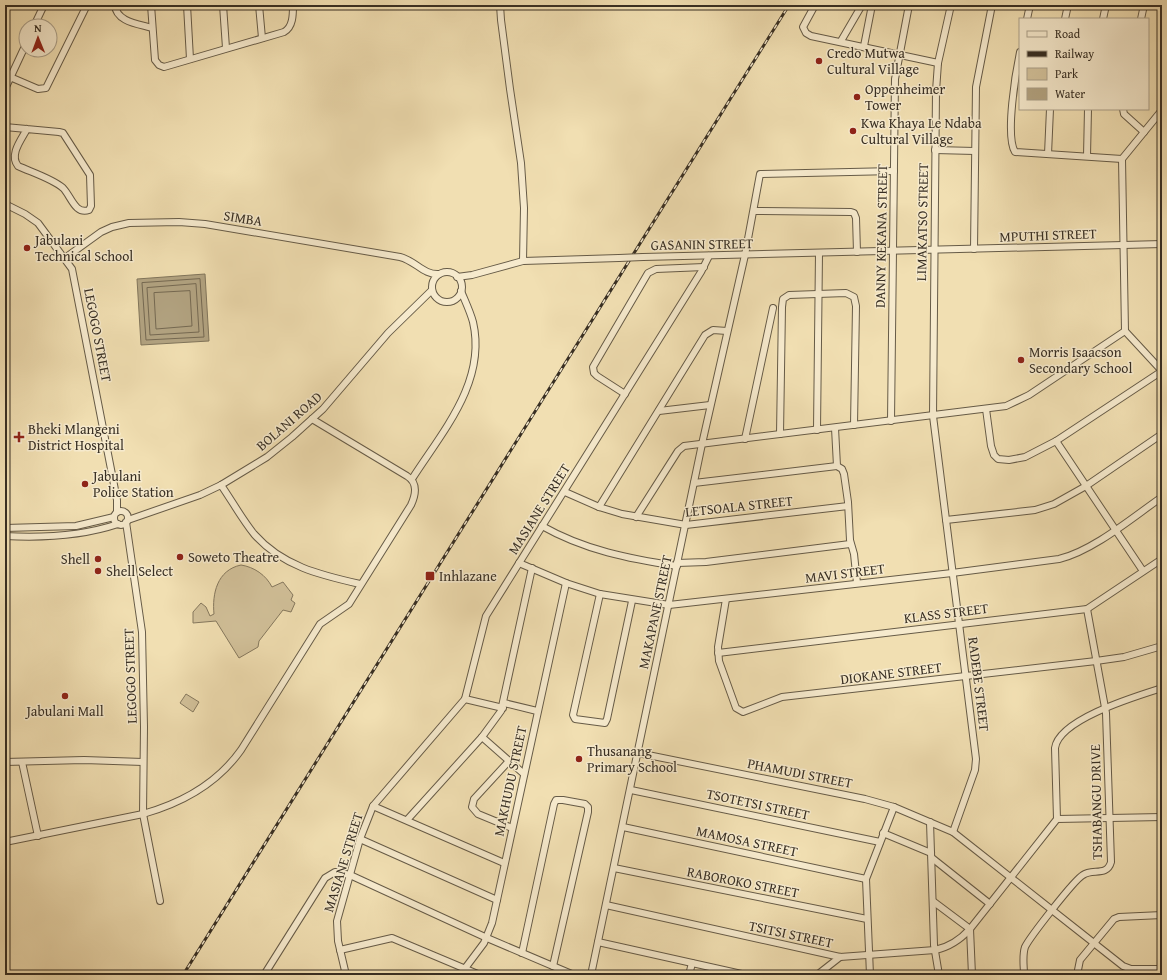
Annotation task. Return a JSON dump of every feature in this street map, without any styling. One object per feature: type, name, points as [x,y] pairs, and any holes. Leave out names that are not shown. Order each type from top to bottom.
[{"type":"street","points":[[38,18],[44,5]]},
{"type":"street","points":[[10,77],[38,89],[46,88],[87,5]]},
{"type":"street","points":[[115,5],[117,14],[121,18],[152,28]]},
{"type":"street","points":[[151,5],[155,60],[159,65],[165,67],[284,32],[288,29],[292,18],[294,5]]},
{"type":"street","points":[[187,5],[190,59]]},
{"type":"street","points":[[223,5],[226,48]]},
{"type":"street","points":[[259,5],[262,38]]},
{"type":"street","points":[[500,5],[508,73],[522,163],[524,208],[523,261]]},
{"type":"street","points":[[816,5],[804,24],[806,33],[811,36],[841,41],[938,63]]},
{"type":"street","points":[[841,41],[862,5]]},
{"type":"street","points":[[864,46],[872,5]]},
{"type":"street","name":"DANNY KEKANA STREET","points":[[891,421],[895,79],[909,5]]},
{"type":"street","name":"LIMAKATSO STREET","points":[[933,416],[936,90],[938,63],[951,5]]},
{"type":"street","points":[[974,249],[977,80],[992,5]]},
{"type":"street","points":[[1027,18],[1030,5]]},
{"type":"street","points":[[1065,18],[1068,5]]},
{"type":"street","points":[[1103,18],[1106,5]]},
{"type":"street","points":[[1141,18],[1144,5]]},
{"type":"street","points":[[5,88],[19,58]]},
{"type":"street","points":[[1019,58],[1014,86],[1011,142],[1014,150],[1018,153],[1122,159]]},
{"type":"street","points":[[1048,154],[1050,110]]},
{"type":"street","points":[[1086,156],[1088,110]]},
{"type":"street","points":[[1123,110],[1124,114],[1144,132]]},
{"type":"street","points":[[986,410],[991,446],[994,455],[998,459],[1009,460],[1025,457],[1056,441],[1162,371],[1125,331],[1122,159],[1162,110]]},
{"type":"street","points":[[5,127],[27,129],[59,132],[64,134],[90,175],[91,206],[88,210],[83,212],[78,209],[62,187],[18,166],[15,162],[14,154],[27,129]]},
{"type":"street","points":[[935,150],[975,151]]},
{"type":"street","name":"MAKAPANE STREET","points":[[591,975],[631,790],[710,405],[745,255],[760,174],[894,171]]},
{"type":"street","name":"LEGOGO STREET","points":[[5,204],[25,214],[38,223],[65,258],[72,269],[75,278],[117,500],[127,538],[142,632],[143,814],[160,901]]},
{"type":"street","points":[[754,212],[851,212],[856,218],[857,252]]},
{"type":"street","name":"SIMBA","points":[[65,258],[101,232],[112,226],[133,223],[192,222],[400,257],[412,261],[422,270]]},
{"type":"street","name":"MPUTHI STREET","points":[[934,250],[1162,244]]},
{"type":"street","name":"GASANIN STREET","points":[[457,277],[472,275],[523,261],[934,250]]},
{"type":"street","points":[[817,430],[819,253]]},
{"type":"street","name":"MASIANE STREET","points":[[346,975],[336,931],[337,921],[360,839],[373,806],[465,699],[486,616],[704,267],[709,256]]},
{"type":"street","points":[[625,394],[596,376],[593,367],[648,273],[656,269],[704,267]]},
{"type":"street","points":[[412,479],[458,406],[468,387],[474,365],[475,344],[473,323],[457,277],[450,272],[428,274],[422,270]]},
{"type":"street","points":[[422,270],[436,297],[446,302],[455,299],[461,288]]},
{"type":"street","points":[[432,287],[435,278],[439,274]]},
{"type":"street","name":"GASANIN STREET","points":[[461,288],[467,278],[472,275]]},
{"type":"street","name":"BOLANI ROAD","points":[[5,528],[76,526],[122,518],[142,514],[181,502],[221,485],[267,457],[312,420],[348,381],[388,333],[420,303],[432,287]]},
{"type":"street","points":[[780,434],[781,318],[783,300],[789,295],[852,295],[856,306],[854,426]]},
{"type":"street","name":"BOLANI ROAD","points":[[420,303],[436,297]]},
{"type":"street","points":[[455,299],[468,307]]},
{"type":"street","points":[[745,439],[773,308]]},
{"type":"street","points":[[770,322],[781,318]]},
{"type":"street","points":[[598,507],[706,335],[713,330],[727,331]]},
{"type":"street","points":[[636,518],[680,448],[684,446],[986,410],[1006,406],[1020,400],[1125,331]]},
{"type":"street","points":[[659,411],[710,405]]},
{"type":"street","name":"RADEBE STREET","points":[[933,416],[952,573],[960,624],[976,765],[954,832]]},
{"type":"street","points":[[5,842],[143,814],[163,808],[200,790],[226,768],[241,750],[320,624],[346,607],[411,505],[415,491],[412,479],[312,420]]},
{"type":"street","points":[[836,428],[837,466]]},
{"type":"street","points":[[946,520],[1042,508],[1054,504],[1086,486],[1162,434]]},
{"type":"street","points":[[1056,441],[1143,571]]},
{"type":"street","points":[[694,483],[837,466],[844,471],[845,506],[848,516],[850,544],[854,554],[857,584]]},
{"type":"street","points":[[221,485],[254,533],[276,554],[292,564],[316,574],[360,584]]},
{"type":"street","name":"LETSOALA STREET","points":[[564,492],[598,507],[636,518],[686,525],[845,506]]},
{"type":"street","name":"MAVI STREET","points":[[519,563],[566,583],[600,594],[632,601],[669,605],[726,600],[952,573],[1069,556],[1116,529],[1162,497]]},
{"type":"street","name":"BOLANI ROAD","points":[[5,536],[50,536],[88,533],[122,518]]},
{"type":"street","points":[[542,526],[590,548],[632,558],[677,564],[706,562],[850,544]]},
{"type":"street","name":"KLASS STREET","points":[[718,653],[1087,609],[1162,559]]},
{"type":"street","points":[[407,820],[499,716],[503,706],[532,568]]},
{"type":"street","name":"MAKHUDU STREET","points":[[460,975],[487,938],[497,900],[566,583]]},
{"type":"street","points":[[600,594],[572,715],[575,719],[603,724],[607,719],[632,601]]},
{"type":"street","name":"DIOKANE STREET","points":[[726,600],[718,653],[720,668],[738,710],[743,712],[782,697],[1096,661],[1124,657],[1162,646]]},
{"type":"street","name":"TSHABANGU DRIVE","points":[[1024,975],[1025,948],[1052,910],[1081,876],[1089,872],[1105,871],[1109,868],[1112,858],[1105,708],[1087,609]]},
{"type":"street","points":[[1162,688],[1105,708],[1066,731],[1056,743],[1057,819],[1162,817]]},
{"type":"street","points":[[465,699],[537,711]]},
{"type":"street","points":[[482,737],[524,774]]},
{"type":"street","name":"PHAMUDI STREET","points":[[638,753],[866,799],[894,807],[954,832],[1012,876],[1052,910],[1131,972]]},
{"type":"street","points":[[5,762],[84,760],[143,762]]},
{"type":"street","points":[[509,761],[474,799],[472,807],[478,814],[512,828]]},
{"type":"street","points":[[22,762],[38,836]]},
{"type":"street","name":"TSOTETSI STREET","points":[[631,790],[880,842]]},
{"type":"street","points":[[522,953],[555,802],[561,800],[587,805],[588,812],[553,966]]},
{"type":"street","points":[[373,806],[504,864]]},
{"type":"street","points":[[870,975],[866,879],[894,807]]},
{"type":"street","name":"TSITSI STREET","points":[[606,905],[840,957],[935,950],[955,943],[970,929],[1057,819]]},
{"type":"street","points":[[930,822],[935,950],[939,975]]},
{"type":"street","name":"MAMOSA STREET","points":[[622,828],[866,879]]},
{"type":"street","points":[[884,833],[931,856],[990,904]]},
{"type":"street","points":[[360,839],[497,900]]},
{"type":"street","name":"RABOROKO STREET","points":[[614,868],[867,919]]},
{"type":"street","points":[[264,975],[325,878],[335,872],[350,875],[487,938],[574,975]]},
{"type":"street","points":[[934,902],[970,929],[972,975]]},
{"type":"street","points":[[1077,975],[1078,964],[1093,942],[1114,919],[1162,915]]},
{"type":"street","points":[[340,950],[392,938],[480,975]]},
{"type":"street","points":[[598,942],[746,975]]},
{"type":"street","points":[[817,975],[840,957]]},
{"type":"street","points":[[689,975],[692,963]]},
{"type":"street","points":[[1131,972],[1162,969]]},
{"type":"green space","points":[[241,565],[259,572],[272,587],[283,582],[293,595],[291,600],[295,603],[291,612],[283,610],[259,641],[258,647],[239,658],[216,621],[193,623],[193,612],[201,603],[206,607],[210,616],[214,614],[215,591],[221,577],[226,572]]},
{"type":"green space","points":[[186,694],[199,702],[193,712],[180,703]]},
{"type":"water","points":[[205,274],[209,341],[141,345],[137,279]]},
{"type":"railway","points":[[183,975],[789,5]]},
{"type":"place","name":"Credo Mutwa Cultural Village","points":[[819,61]]},
{"type":"place","name":"Oppenheimer Tower","points":[[857,97]]},
{"type":"place","name":"Kwa Khaya Le Ndaba Cultural Village","points":[[853,131]]},
{"type":"place","name":"Jabulani Technical School","points":[[27,248]]},
{"type":"place","name":"Morris Isaacson Secondary School","points":[[1021,360]]},
{"type":"place","name":"Bheki Mlangeni District Hospital","points":[[19,437]]},
{"type":"place","name":"Jabulani Police Station","points":[[85,484]]},
{"type":"place","name":"Soweto Theatre","points":[[180,557]]},
{"type":"place","name":"Shell","points":[[98,559]]},
{"type":"place","name":"Shell Select","points":[[98,571]]},
{"type":"place","name":"Inhlazane","points":[[430,576]]},
{"type":"place","name":"Jabulani Mall","points":[[65,696]]},
{"type":"place","name":"Thusanang Primary School","points":[[579,759]]}]
